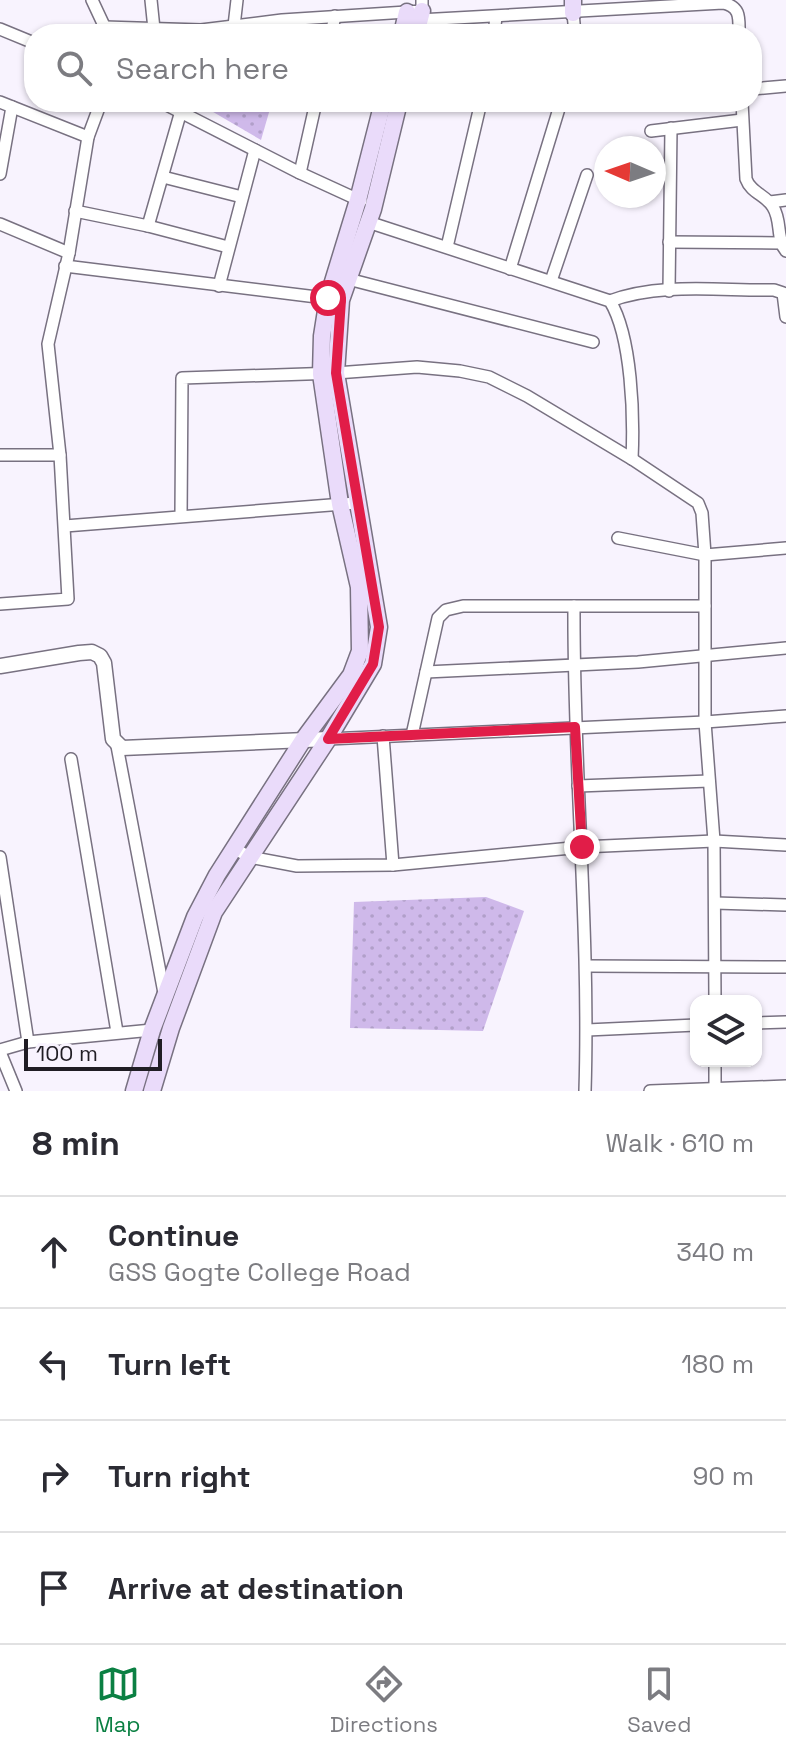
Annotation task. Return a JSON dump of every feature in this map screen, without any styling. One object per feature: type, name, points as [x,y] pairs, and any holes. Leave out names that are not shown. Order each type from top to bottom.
[{"type":"main road","points":[[335,299],[348,279],[366,210],[381,112]]},
{"type":"main road","points":[[152,1091],[171,1028],[214,912],[328,739],[373,664],[379,627],[368,609],[328,374],[335,299],[396,112]]},
{"type":"main road","points":[[134,1091],[152,1030],[195,917],[234,848],[303,740],[351,675],[357,662],[368,609]]},
{"type":"street","points":[[92,0],[104,24]]},
{"type":"street","points":[[151,0],[153,24]]},
{"type":"street","points":[[234,24],[237,0]]},
{"type":"street","points":[[254,24],[335,16],[416,13],[496,17],[573,6],[723,3],[735,3],[738,24]]},
{"type":"street","points":[[333,24],[335,16]]},
{"type":"street","points":[[495,24],[496,17]]},
{"type":"street","points":[[0,29],[24,39]]},
{"type":"street","points":[[762,88],[786,86]]},
{"type":"street","points":[[0,174],[6,105],[88,137]]},
{"type":"street","points":[[0,604],[68,599],[60,455],[48,344],[69,253],[88,137],[97,112]]},
{"type":"street","points":[[148,226],[181,112]]},
{"type":"street","points":[[183,112],[366,210],[447,247],[510,269],[610,301],[669,291],[780,291],[785,299],[786,317]]},
{"type":"street","points":[[300,173],[314,112]]},
{"type":"street","points":[[447,247],[479,112]]},
{"type":"street","points":[[510,269],[558,112]]},
{"type":"street","points":[[669,242],[783,247],[778,219],[770,202],[748,186],[742,112]]},
{"type":"street","points":[[651,131],[742,120]]},
{"type":"street","points":[[669,291],[671,128]]},
{"type":"street","points":[[219,286],[255,150]]},
{"type":"street","points":[[551,281],[587,175]]},
{"type":"street","points":[[163,177],[242,197]]},
{"type":"street","points":[[770,202],[786,200]]},
{"type":"street","points":[[75,211],[228,247]]},
{"type":"street","points":[[0,224],[69,253]]},
{"type":"street","points":[[65,266],[335,299]]},
{"type":"street","points":[[348,279],[593,342]]},
{"type":"street","points":[[610,301],[619,316],[625,341],[632,459]]},
{"type":"street","points":[[181,516],[182,378],[328,374],[417,367],[489,377],[527,396],[632,459],[698,503],[702,513],[705,555],[705,722],[714,841],[715,995]]},
{"type":"street","points":[[0,455],[60,455]]},
{"type":"street","points":[[65,526],[348,503]]},
{"type":"street","points":[[618,538],[705,555],[786,548]]},
{"type":"street","points":[[412,735],[438,618],[446,610],[463,606],[705,606]]},
{"type":"street","points":[[574,606],[575,727],[586,966],[585,1091]]},
{"type":"street","points":[[426,672],[705,656],[786,648]]},
{"type":"street","points":[[0,666],[92,652],[100,656],[104,663],[113,739],[117,746],[165,998]]},
{"type":"street","points":[[117,746],[328,739],[786,716]]},
{"type":"street","points":[[383,736],[393,865]]},
{"type":"street","points":[[71,759],[117,1032]]},
{"type":"street","points":[[578,786],[709,781]]},
{"type":"street","points":[[234,848],[249,857],[297,866],[393,865],[582,847],[714,841],[786,845]]},
{"type":"street","points":[[0,857],[28,1042]]},
{"type":"street","points":[[715,903],[786,905]]},
{"type":"street","points":[[586,966],[786,967]]},
{"type":"street","points":[[762,1023],[786,1022]]},
{"type":"street","points":[[587,1030],[690,1025]]},
{"type":"street","points":[[16,1091],[0,1051],[28,1042],[152,1030]]},
{"type":"street","points":[[715,1067],[715,1089]]},
{"type":"street","points":[[650,1091],[786,1086]]},
{"type":"shaded area","points":[[213,112],[269,112],[261,140]]},
{"type":"shaded area","points":[[486,897],[524,911],[483,1031],[350,1028],[354,902]]},
{"type":"route","points":[[328,298],[341,300],[336,373],[379,627],[373,664],[328,739],[575,727],[582,847]]}]
